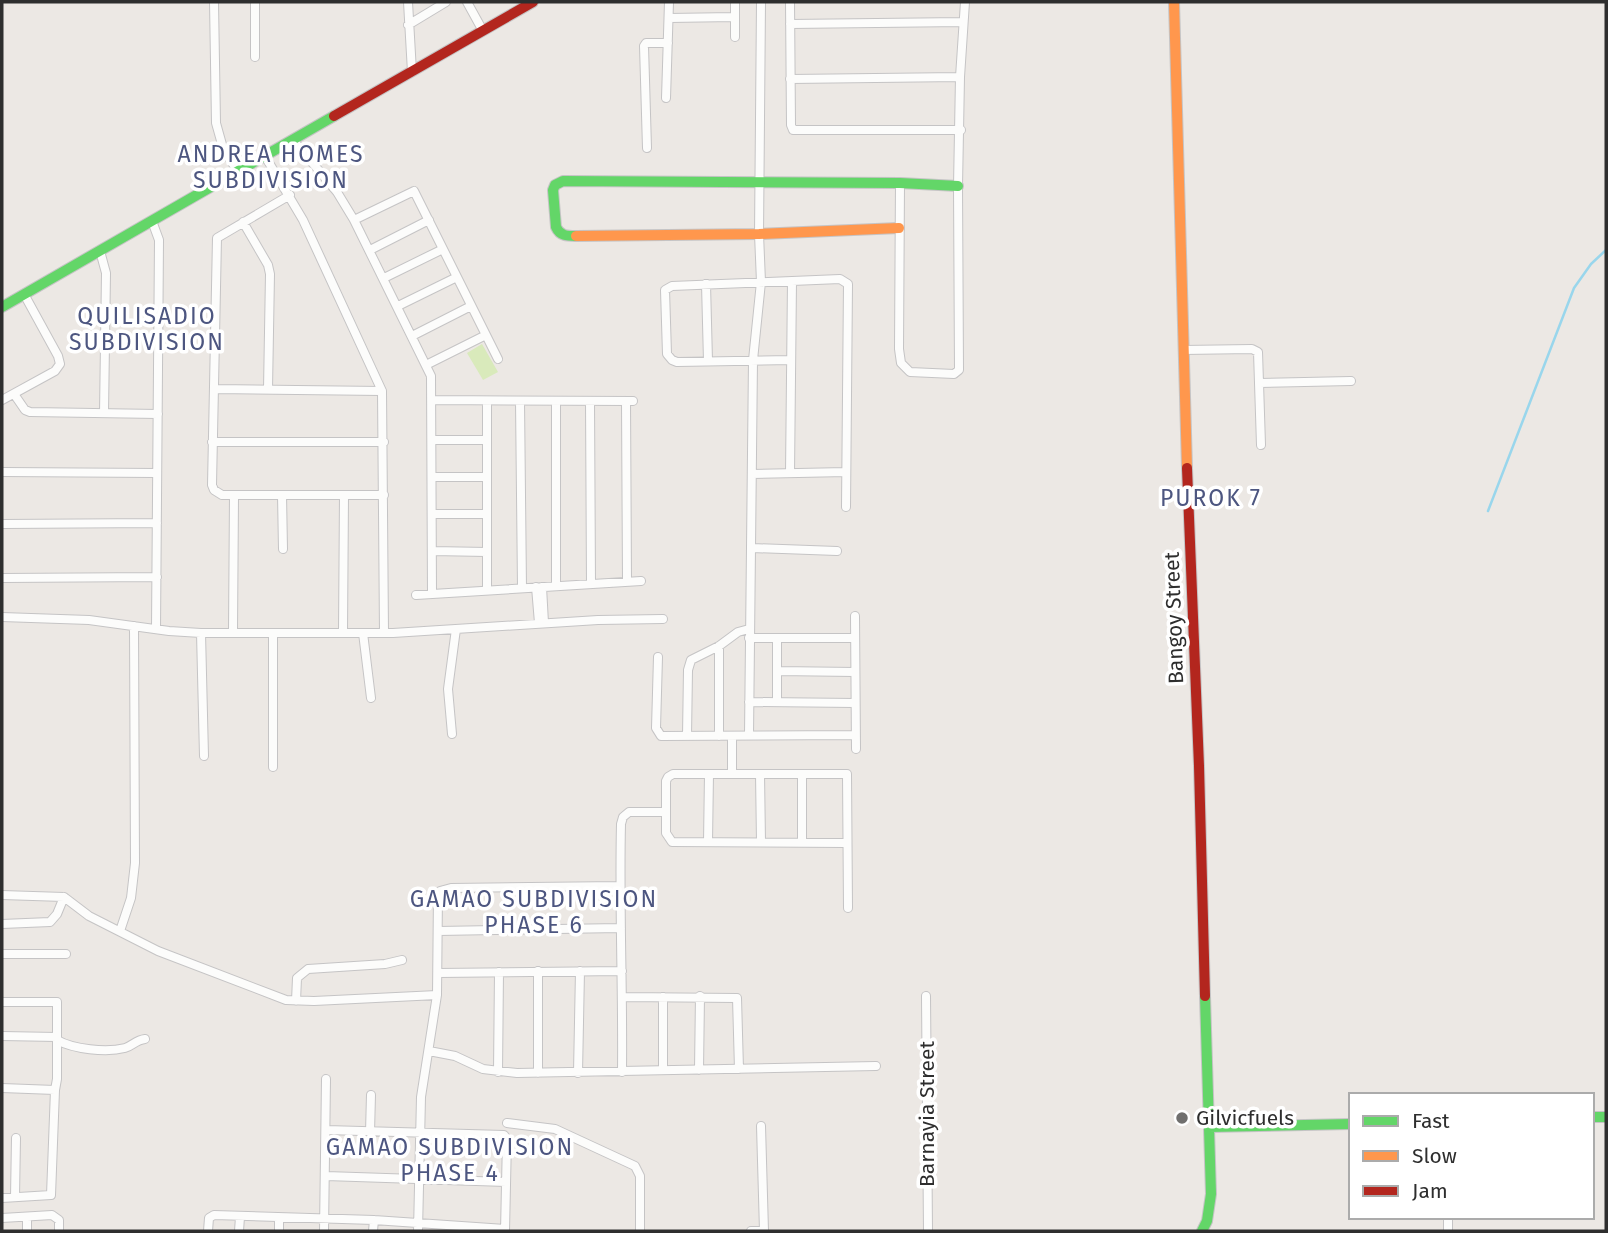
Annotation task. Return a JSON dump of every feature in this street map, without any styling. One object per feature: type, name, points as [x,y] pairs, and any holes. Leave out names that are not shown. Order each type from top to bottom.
[{"type":"main road","points":[[2,307],[533,2]]},
{"type":"main road","name":"Bangoy Street","points":[[1174,2],[1209,1127],[1210,1208],[1202,1231]]},
{"type":"main road","points":[[900,228],[759,234],[565,236],[558,232],[556,226],[553,190],[555,185],[563,181],[900,183],[958,186]]},
{"type":"main road","points":[[1209,1127],[1349,1124]]},
{"type":"street","points":[[214,2],[216,122],[223,148],[238,172]]},
{"type":"street","points":[[255,2],[255,57]]},
{"type":"street","points":[[408,2],[412,72]]},
{"type":"street","points":[[408,25],[446,2]]},
{"type":"street","points":[[467,2],[483,31]]},
{"type":"street","points":[[666,98],[669,2]]},
{"type":"street","points":[[735,2],[735,37]]},
{"type":"street","points":[[749,736],[753,360],[761,282],[761,2]]},
{"type":"street","points":[[790,2],[790,125],[793,130],[961,130]]},
{"type":"street","points":[[900,183],[901,363],[910,372],[956,374],[959,370],[960,77],[965,2]]},
{"type":"street","points":[[669,18],[734,17]]},
{"type":"street","points":[[790,24],[963,22]]},
{"type":"street","points":[[647,148],[644,46],[646,43],[667,43]]},
{"type":"street","points":[[790,79],[960,77]]},
{"type":"street","points":[[293,140],[332,185],[354,220],[398,306],[432,383],[432,594]]},
{"type":"street","points":[[265,156],[290,195],[382,391],[384,633]]},
{"type":"street","points":[[354,220],[414,191],[498,359]]},
{"type":"street","points":[[290,195],[220,235],[216,243],[212,442],[214,490],[222,495],[234,496],[384,495]]},
{"type":"street","points":[[152,220],[159,240],[156,629]]},
{"type":"street","points":[[370,250],[429,220]]},
{"type":"street","points":[[243,222],[268,265],[270,274],[268,389]]},
{"type":"street","points":[[384,278],[443,249]]},
{"type":"street","points":[[100,251],[106,273],[104,413]]},
{"type":"street","points":[[398,306],[457,277]]},
{"type":"street","points":[[792,360],[677,362],[669,358],[664,292],[672,286],[840,279],[846,281],[849,288],[846,507]]},
{"type":"street","points":[[790,473],[792,281]]},
{"type":"street","points":[[706,284],[708,361]]},
{"type":"street","points":[[2,400],[55,371],[60,364],[24,294]]},
{"type":"street","points":[[412,336],[471,306]]},
{"type":"street","points":[[426,365],[486,335]]},
{"type":"street","points":[[1183,350],[1258,352],[1261,446]]},
{"type":"street","points":[[1259,383],[1351,381]]},
{"type":"street","points":[[214,389],[382,391]]},
{"type":"street","points":[[15,394],[28,411],[158,414]]},
{"type":"street","points":[[432,400],[630,401],[626,582]]},
{"type":"street","points":[[487,401],[487,590]]},
{"type":"street","points":[[520,401],[522,588]]},
{"type":"street","points":[[556,401],[556,586]]},
{"type":"street","points":[[590,401],[591,584]]},
{"type":"street","points":[[432,440],[487,440]]},
{"type":"street","points":[[212,442],[383,442]]},
{"type":"street","points":[[2,472],[157,473]]},
{"type":"street","points":[[752,474],[846,472]]},
{"type":"street","points":[[432,477],[487,477]]},
{"type":"street","points":[[282,495],[283,549]]},
{"type":"street","points":[[343,633],[344,495]]},
{"type":"street","points":[[233,633],[234,496]]},
{"type":"street","points":[[432,514],[487,514]]},
{"type":"street","points":[[2,524],[157,523]]},
{"type":"street","points":[[752,548],[837,551]]},
{"type":"street","points":[[432,551],[487,552]]},
{"type":"street","points":[[2,578],[157,578]]},
{"type":"street","points":[[416,595],[641,581]]},
{"type":"street","points":[[539,587],[541,623]]},
{"type":"street","points":[[855,616],[856,749]]},
{"type":"street","points":[[2,617],[89,620],[201,633],[384,633],[541,623],[663,619]]},
{"type":"street","points":[[120,931],[131,898],[135,863],[134,626]]},
{"type":"street","points":[[452,734],[448,689],[456,629]]},
{"type":"street","points":[[687,736],[689,664],[694,657],[719,646],[738,632],[777,638],[855,638]]},
{"type":"street","points":[[201,633],[204,756]]},
{"type":"street","points":[[273,633],[273,767]]},
{"type":"street","points":[[363,633],[371,698]]},
{"type":"street","points":[[777,638],[777,702]]},
{"type":"street","points":[[719,646],[719,736]]},
{"type":"street","points":[[658,657],[656,732],[661,736],[856,735]]},
{"type":"street","points":[[777,671],[855,671]]},
{"type":"street","points":[[749,702],[855,703]]},
{"type":"street","points":[[732,736],[732,774]]},
{"type":"street","points":[[847,843],[669,840],[665,812],[667,777],[673,774],[847,774],[848,908]]},
{"type":"street","points":[[708,842],[709,774]]},
{"type":"street","points":[[760,774],[761,842]]},
{"type":"street","points":[[802,774],[802,842]]},
{"type":"street","points":[[622,1072],[620,886],[623,817],[635,811],[665,812]]},
{"type":"street","points":[[418,1228],[419,1132],[423,1082],[437,995],[438,894],[451,888],[620,886]]},
{"type":"street","points":[[2,895],[64,897],[89,916],[172,957],[278,998],[296,1001],[437,995]]},
{"type":"street","points":[[2,924],[50,922],[57,914],[64,897]]},
{"type":"street","points":[[438,931],[621,928]]},
{"type":"street","points":[[2,954],[66,954]]},
{"type":"street","points":[[296,1001],[297,978],[308,969],[385,964],[402,960]]},
{"type":"street","points":[[538,971],[538,1073]]},
{"type":"street","points":[[578,1073],[580,971]]},
{"type":"street","points":[[438,973],[622,971]]},
{"type":"street","points":[[498,1072],[499,972]]},
{"type":"street","points":[[699,1070],[700,996]]},
{"type":"street","points":[[623,997],[730,996],[738,1000],[739,1069]]},
{"type":"street","name":"Barnayia Street","points":[[926,996],[928,1231]]},
{"type":"street","points":[[663,997],[663,1070]]},
{"type":"street","points":[[2,1002],[57,1003],[57,1079],[51,1195],[2,1198]]},
{"type":"street","points":[[2,1036],[57,1039],[75,1048],[97,1049],[126,1048],[135,1041],[145,1039]]},
{"type":"street","points":[[429,1051],[455,1056],[483,1069],[498,1072],[578,1073],[876,1066]]},
{"type":"street","points":[[324,1231],[326,1079]]},
{"type":"street","points":[[2,1088],[55,1090]]},
{"type":"street","points":[[370,1132],[371,1095]]},
{"type":"street","points":[[508,1123],[555,1129],[635,1166],[640,1176],[640,1231]]},
{"type":"street","points":[[751,1231],[764,1231],[761,1126]]},
{"type":"street","points":[[208,1231],[208,1220],[211,1216],[374,1220],[418,1228],[505,1230],[507,1139],[504,1135],[326,1130]]},
{"type":"street","points":[[15,1197],[16,1138]]},
{"type":"street","points":[[326,1176],[506,1182]]},
{"type":"street","points":[[27,1217],[27,1231]]},
{"type":"street","points":[[2,1218],[56,1217],[59,1220],[59,1231]]},
{"type":"street","points":[[239,1231],[240,1217]]},
{"type":"street","points":[[279,1218],[279,1231]]},
{"type":"street","points":[[373,1231],[374,1220]]},
{"type":"green space","points":[[482,344],[498,372],[483,380],[467,353]]},
{"type":"waterway","points":[[1488,511],[1574,288],[1591,264],[1606,250]]},
{"type":"traffic: fast","points":[[2,307],[334,116]]},
{"type":"traffic: fast","points":[[576,236],[562,234],[556,227],[553,190],[555,185],[563,181],[900,183],[958,186]]},
{"type":"traffic: fast","points":[[1202,1231],[1207,1221],[1211,1194],[1205,996]]},
{"type":"traffic: fast","points":[[1594,1117],[1606,1117]]},
{"type":"traffic: fast","points":[[1209,1127],[1349,1124]]},
{"type":"traffic: slow","points":[[1174,2],[1187,468]]},
{"type":"traffic: slow","points":[[576,236],[759,234],[899,228]]},
{"type":"traffic: jam","points":[[334,116],[533,2]]},
{"type":"traffic: jam","points":[[1187,468],[1205,996]]},
{"type":"place","name":"Gilvicfuels","points":[[1182,1118]]},
{"type":"district","name":"ANDREA HOMES SUBDIVISION","points":[[271,167]]},
{"type":"district","name":"QUILISADIO SUBDIVISION","points":[[147,329]]},
{"type":"district","name":"PUROK 7","points":[[1211,498]]},
{"type":"district","name":"GAMAO SUBDIVISION PHASE 6","points":[[534,912]]},
{"type":"district","name":"GAMAO SUBDIVISION PHASE 4","points":[[450,1160]]}]
